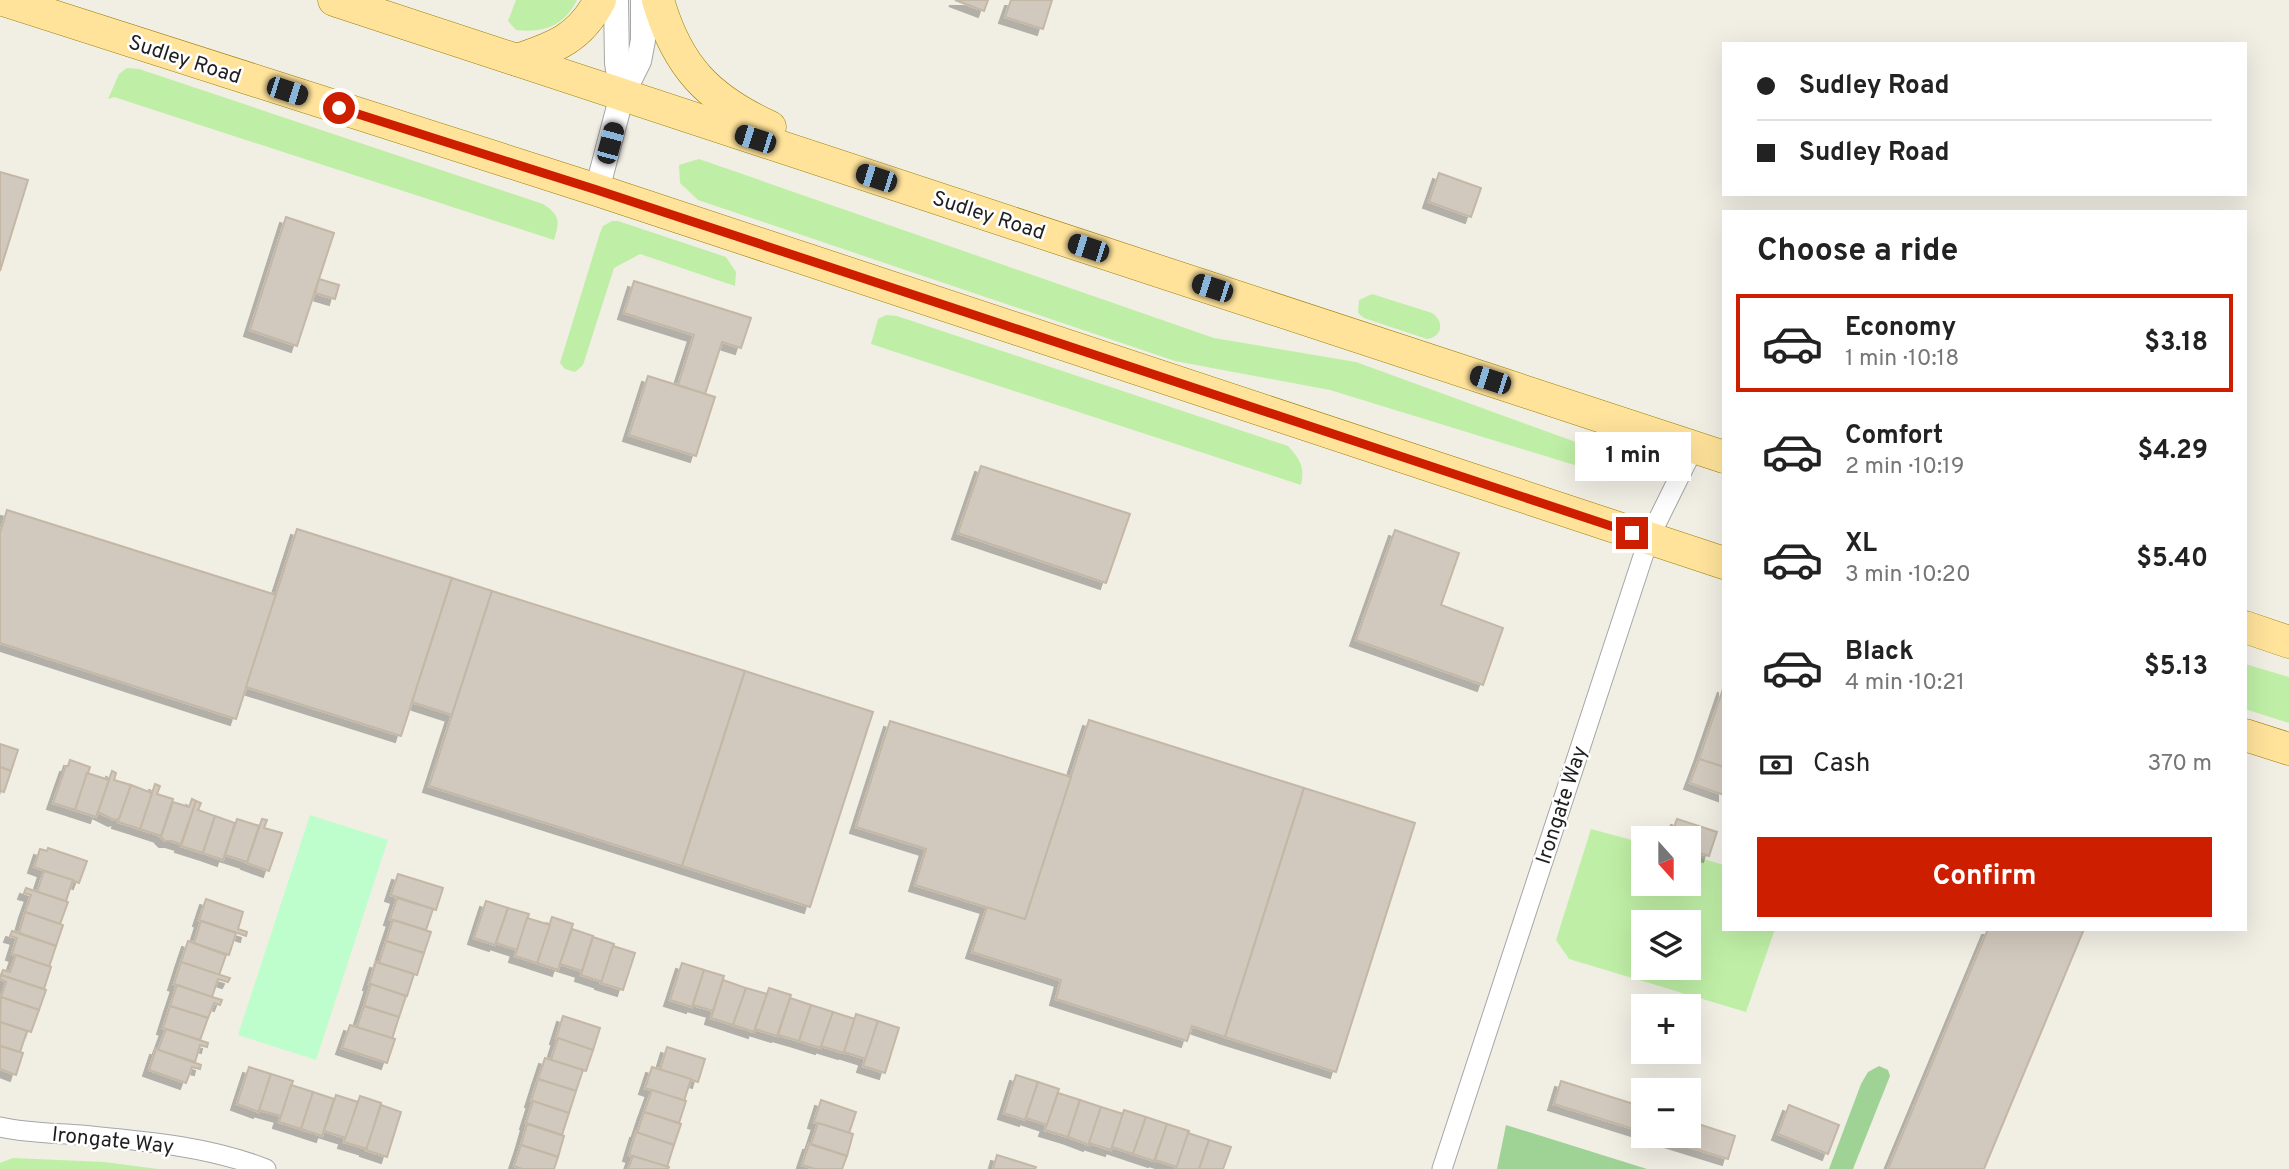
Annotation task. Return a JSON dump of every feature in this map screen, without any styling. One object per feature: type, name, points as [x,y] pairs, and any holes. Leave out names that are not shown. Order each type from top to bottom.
[{"type":"main road","name":"Sudley Road","points":[[3,0],[597,190],[1722,562]]},
{"type":"main road","name":"Sudley Road","points":[[334,0],[1722,456]]},
{"type":"main road","points":[[517,60],[544,51],[571,37],[592,16],[600,0]]},
{"type":"main road","points":[[658,0],[677,49],[696,77],[716,96],[739,113],[876,178]]},
{"type":"main road","points":[[2247,629],[2289,642]]},
{"type":"main road","points":[[2247,736],[2289,749]]},
{"type":"street","points":[[616,0],[617,63],[622,95]]},
{"type":"street","points":[[597,190],[622,95],[635,71],[641,51],[643,0]]},
{"type":"street","name":"Irongate Way","points":[[1442,1169],[1649,538],[1694,447]]},
{"type":"street","name":"Irongate Way","points":[[0,1127],[38,1133],[141,1141],[205,1151],[266,1169]]},
{"type":"green space","points":[[516,0],[577,0],[559,22],[544,29],[526,31],[516,30],[508,21]]},
{"type":"green space","points":[[127,68],[139,69],[543,204],[556,215],[554,240],[114,97],[108,99],[119,74]]},
{"type":"green space","points":[[699,159],[1214,338],[1356,362],[1617,457],[1607,475],[1330,390],[1175,361],[698,200],[680,183],[679,165]]},
{"type":"green space","points":[[612,221],[726,257],[736,272],[735,286],[640,254],[614,268],[583,365],[575,372],[565,369],[560,363],[600,233],[603,226]]},
{"type":"green space","points":[[1372,294],[1432,313],[1439,321],[1439,332],[1427,339],[1364,318],[1358,313],[1359,300]]},
{"type":"green space","points":[[886,315],[897,316],[1288,446],[1300,464],[1301,485],[871,344],[878,319]]},
{"type":"green space","points":[[2247,665],[2289,677],[2289,723],[2247,710]]},
{"type":"green space","points":[[310,815],[388,840],[316,1060],[238,1035]]},
{"type":"green space","points":[[1591,829],[1631,840],[1631,896],[1701,896],[1701,858],[1722,864],[1722,931],[1774,931],[1746,1012],[1701,999],[1701,994],[1686,994],[1639,980],[1701,980],[1701,910],[1631,910],[1631,978],[1569,959],[1556,940]]},
{"type":"green space","points":[[1879,1066],[1888,1070],[1890,1076],[1853,1169],[1829,1169],[1861,1084],[1868,1072]]},
{"type":"green space","points":[[1506,1125],[1647,1169],[1497,1169]]},
{"type":"green space","points":[[13,1158],[104,1162],[158,1169],[0,1169],[0,1163]]},
{"type":"building","points":[[955,0],[988,0],[984,11]]},
{"type":"building","points":[[1011,0],[1052,0],[1043,29],[1005,17]]},
{"type":"building","points":[[0,172],[28,180],[0,271]]},
{"type":"building","points":[[1439,173],[1481,188],[1471,217],[1429,202]]},
{"type":"building","points":[[286,217],[334,233],[297,346],[250,330]]},
{"type":"building","points":[[319,279],[339,285],[335,299],[315,293]]},
{"type":"building","points":[[634,281],[751,318],[741,348],[722,342],[705,394],[678,385],[694,335],[624,313]]},
{"type":"building","points":[[648,376],[715,397],[696,456],[629,435]]},
{"type":"building","points":[[981,466],[1130,514],[1106,583],[958,533]]},
{"type":"building","points":[[7,510],[276,595],[236,719],[0,643],[0,533]]},
{"type":"building","points":[[297,529],[452,578],[401,736],[246,687]]},
{"type":"building","points":[[1395,530],[1459,553],[1441,605],[1503,628],[1483,685],[1356,640]]},
{"type":"building","points":[[452,578],[492,591],[452,715],[412,702]]},
{"type":"building","points":[[492,591],[745,671],[682,866],[429,786]]},
{"type":"building","points":[[745,671],[873,712],[810,907],[682,866]]},
{"type":"building","points":[[1722,692],[1722,766],[1699,759]]},
{"type":"building","points":[[1089,720],[1304,788],[1225,1037],[1192,1026],[1187,1041],[1056,999],[1061,980],[972,952],[987,907],[1025,919]]},
{"type":"building","points":[[890,721],[1071,777],[1025,919],[915,885],[926,849],[856,827]]},
{"type":"building","points":[[0,744],[18,750],[11,771],[0,767]]},
{"type":"building","points":[[1699,759],[1722,766],[1722,794],[1690,783]]},
{"type":"building","points":[[70,760],[90,767],[75,810],[53,803]]},
{"type":"building","points":[[0,767],[11,771],[4,792],[0,791]]},
{"type":"building","points":[[112,771],[116,773],[114,780],[131,785],[119,819],[114,820],[98,812]]},
{"type":"building","points":[[87,773],[109,780],[96,817],[75,810]]},
{"type":"building","points":[[155,784],[160,786],[157,794],[173,799],[161,836],[140,829]]},
{"type":"building","points":[[131,785],[152,793],[140,829],[118,822]]},
{"type":"building","points":[[1304,788],[1415,823],[1336,1072],[1225,1037]]},
{"type":"building","points":[[192,799],[196,801],[181,844],[165,841],[161,837],[173,802],[189,807]]},
{"type":"building","points":[[196,801],[201,803],[198,810],[215,816],[203,853],[181,846]]},
{"type":"building","points":[[215,816],[235,823],[223,860],[203,853]]},
{"type":"building","points":[[237,819],[259,826],[247,862],[225,855]]},
{"type":"building","points":[[262,819],[267,820],[264,828],[282,833],[269,871],[247,863]]},
{"type":"building","points":[[1677,819],[1699,826],[1674,826]]},
{"type":"building","points":[[1701,827],[1717,832],[1709,856],[1701,854]]},
{"type":"building","points":[[48,848],[87,861],[79,883],[34,867],[40,849],[47,851]]},
{"type":"building","points":[[44,871],[73,880],[66,901],[37,892]]},
{"type":"building","points":[[398,874],[443,888],[436,910],[391,895]]},
{"type":"building","points":[[26,888],[68,902],[60,924],[25,912],[31,895],[24,893]]},
{"type":"building","points":[[397,898],[433,909],[426,930],[390,919]]},
{"type":"building","points":[[206,899],[243,912],[238,929],[247,932],[246,936],[199,920]]},
{"type":"building","points":[[486,901],[508,908],[495,945],[474,938]]},
{"type":"building","points":[[508,908],[529,914],[517,950],[496,943]]},
{"type":"building","points":[[25,912],[63,925],[56,946],[19,933]]},
{"type":"building","points":[[552,917],[573,924],[558,970],[537,963]]},
{"type":"building","points":[[527,918],[550,925],[537,963],[515,956]]},
{"type":"building","points":[[393,920],[431,932],[424,953],[386,941]]},
{"type":"building","points":[[201,921],[236,933],[229,955],[194,943]]},
{"type":"building","points":[[572,929],[593,936],[582,971],[560,964]]},
{"type":"building","points":[[12,931],[56,946],[49,967],[12,954],[17,938],[10,936]]},
{"type":"building","points":[[1987,931],[2083,931],[1984,1169],[1888,1169]]},
{"type":"building","points":[[593,937],[614,944],[602,982],[581,975]]},
{"type":"building","points":[[188,941],[226,955],[219,975],[181,962]]},
{"type":"building","points":[[386,941],[424,953],[417,975],[379,963]]},
{"type":"building","points":[[613,946],[635,953],[623,990],[601,983]]},
{"type":"building","points":[[16,955],[51,967],[44,989],[1,975],[3,970],[10,972]]},
{"type":"building","points":[[181,962],[230,978],[228,982],[218,979],[212,997],[174,984]]},
{"type":"building","points":[[376,962],[414,974],[407,996],[369,984]]},
{"type":"building","points":[[682,963],[704,970],[692,1007],[670,1000]]},
{"type":"building","points":[[704,970],[724,976],[713,1011],[693,1005]]},
{"type":"building","points":[[1,975],[46,990],[39,1010],[1,997],[6,982],[0,979]]},
{"type":"building","points":[[723,980],[746,988],[733,1025],[711,1018]]},
{"type":"building","points":[[371,984],[406,996],[399,1017],[364,1006]]},
{"type":"building","points":[[177,985],[222,1000],[220,1005],[214,1003],[208,1018],[170,1006]]},
{"type":"building","points":[[746,988],[767,994],[754,1032],[733,1025]]},
{"type":"building","points":[[769,988],[791,995],[777,1036],[755,1029]]},
{"type":"building","points":[[1,997],[39,1010],[31,1032],[0,1022]]},
{"type":"building","points":[[790,998],[811,1005],[799,1041],[778,1035]]},
{"type":"building","points":[[811,1005],[833,1012],[821,1048],[799,1041]]},
{"type":"building","points":[[170,1006],[208,1018],[200,1040],[163,1028]]},
{"type":"building","points":[[364,1006],[399,1017],[392,1039],[357,1027]]},
{"type":"building","points":[[833,1012],[855,1019],[844,1053],[821,1046]]},
{"type":"building","points":[[856,1014],[878,1021],[866,1059],[844,1052]]},
{"type":"building","points":[[563,1016],[600,1028],[593,1050],[556,1038]]},
{"type":"building","points":[[878,1021],[899,1028],[885,1073],[863,1066]]},
{"type":"building","points":[[0,1022],[27,1031],[20,1052],[0,1046]]},
{"type":"building","points":[[350,1025],[395,1039],[387,1063],[342,1048]]},
{"type":"building","points":[[166,1029],[208,1043],[207,1047],[200,1045],[195,1062],[158,1050]]},
{"type":"building","points":[[558,1038],[593,1050],[586,1071],[551,1060]]},
{"type":"building","points":[[0,1046],[23,1053],[16,1075],[0,1069]]},
{"type":"building","points":[[667,1047],[705,1059],[698,1082],[660,1070]]},
{"type":"building","points":[[156,1049],[201,1065],[200,1069],[192,1067],[186,1083],[149,1070]]},
{"type":"building","points":[[545,1058],[583,1070],[576,1091],[538,1079]]},
{"type":"building","points":[[249,1067],[271,1074],[259,1112],[237,1104]]},
{"type":"building","points":[[652,1067],[691,1079],[684,1101],[645,1088]]},
{"type":"building","points":[[271,1074],[293,1081],[281,1116],[259,1110]]},
{"type":"building","points":[[1016,1075],[1038,1082],[1025,1120],[1004,1113]]},
{"type":"building","points":[[538,1079],[576,1091],[569,1113],[531,1101]]},
{"type":"building","points":[[1561,1081],[1631,1103],[1631,1128],[1554,1104]]},
{"type":"building","points":[[1038,1082],[1059,1089],[1047,1125],[1026,1118]]},
{"type":"building","points":[[291,1085],[313,1092],[301,1129],[279,1122]]},
{"type":"building","points":[[652,1090],[686,1101],[679,1123],[644,1112]]},
{"type":"building","points":[[313,1092],[334,1099],[322,1136],[301,1129]]},
{"type":"building","points":[[1058,1093],[1080,1100],[1068,1137],[1045,1130]]},
{"type":"building","points":[[336,1095],[358,1102],[346,1138],[324,1131]]},
{"type":"building","points":[[360,1096],[381,1103],[367,1149],[344,1142]]},
{"type":"building","points":[[821,1100],[856,1112],[849,1133],[814,1122]]},
{"type":"building","points":[[1080,1100],[1101,1107],[1089,1145],[1068,1137]]},
{"type":"building","points":[[533,1101],[569,1113],[562,1135],[526,1123]]},
{"type":"building","points":[[381,1105],[401,1112],[387,1157],[366,1150]]},
{"type":"building","points":[[1789,1105],[1839,1125],[1828,1154],[1778,1134]]},
{"type":"building","points":[[1101,1107],[1123,1114],[1111,1150],[1089,1143]]},
{"type":"building","points":[[1124,1110],[1146,1117],[1133,1154],[1112,1147]]},
{"type":"building","points":[[644,1112],[681,1124],[674,1145],[637,1133]]},
{"type":"building","points":[[1146,1117],[1167,1124],[1154,1161],[1133,1154]]},
{"type":"building","points":[[818,1123],[853,1134],[847,1156],[811,1144]]},
{"type":"building","points":[[527,1124],[564,1136],[558,1157],[521,1145]]},
{"type":"building","points":[[1167,1124],[1189,1131],[1177,1167],[1155,1160]]},
{"type":"building","points":[[1701,1125],[1735,1136],[1728,1159],[1693,1148],[1701,1148]]},
{"type":"building","points":[[636,1132],[674,1145],[667,1167],[629,1155]]},
{"type":"building","points":[[1188,1133],[1209,1140],[1199,1169],[1176,1169]]},
{"type":"building","points":[[1209,1140],[1231,1147],[1223,1169],[1199,1169]]},
{"type":"building","points":[[809,1144],[847,1156],[842,1169],[815,1169],[802,1165]]},
{"type":"building","points":[[521,1145],[558,1157],[554,1169],[522,1169],[514,1166]]},
{"type":"building","points":[[997,1155],[1036,1167],[993,1169]]},
{"type":"building","points":[[633,1156],[669,1167],[628,1169]]},
{"type":"route","points":[[339,108],[597,190],[1632,533]]}]
